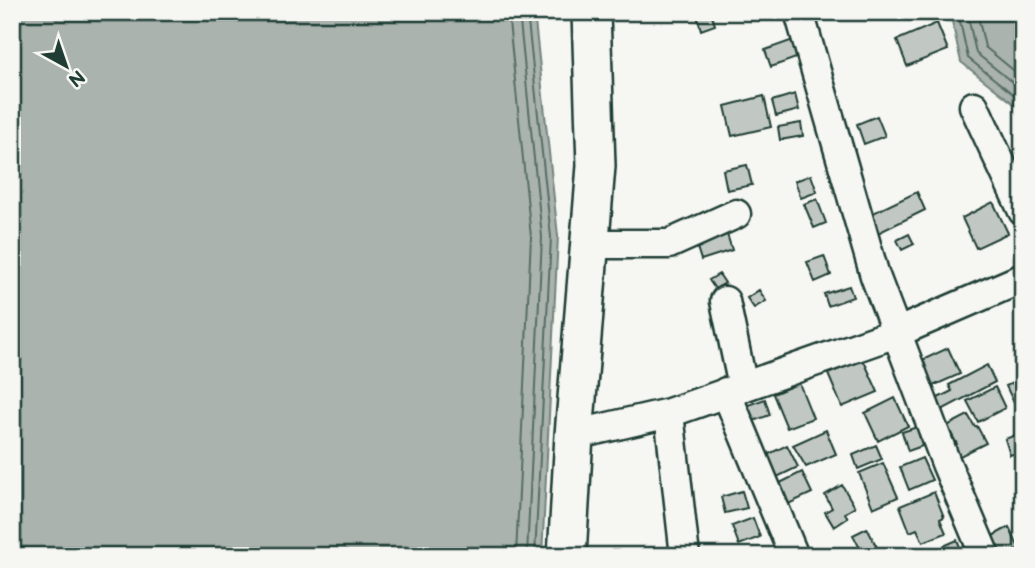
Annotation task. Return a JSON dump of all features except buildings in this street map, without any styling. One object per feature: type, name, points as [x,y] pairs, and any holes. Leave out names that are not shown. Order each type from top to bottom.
[{"type":"main road","points":[[567,556],[596,166],[591,12]]},
{"type":"street","points":[[799,12],[875,276],[946,463],[985,556]]},
{"type":"street","points":[[974,106],[1023,211]]},
{"type":"street","points":[[590,244],[669,244],[736,214]]},
{"type":"street","points":[[574,435],[669,413],[896,333],[1023,278]]},
{"type":"street","points":[[724,302],[734,389],[794,556]]},
{"type":"street","points":[[669,413],[685,556]]},
{"type":"water","points":[[12,12],[534,12],[558,236],[542,556],[12,556]]},
{"type":"water","points":[[950,12],[1023,12],[1023,111],[961,62]]}]
